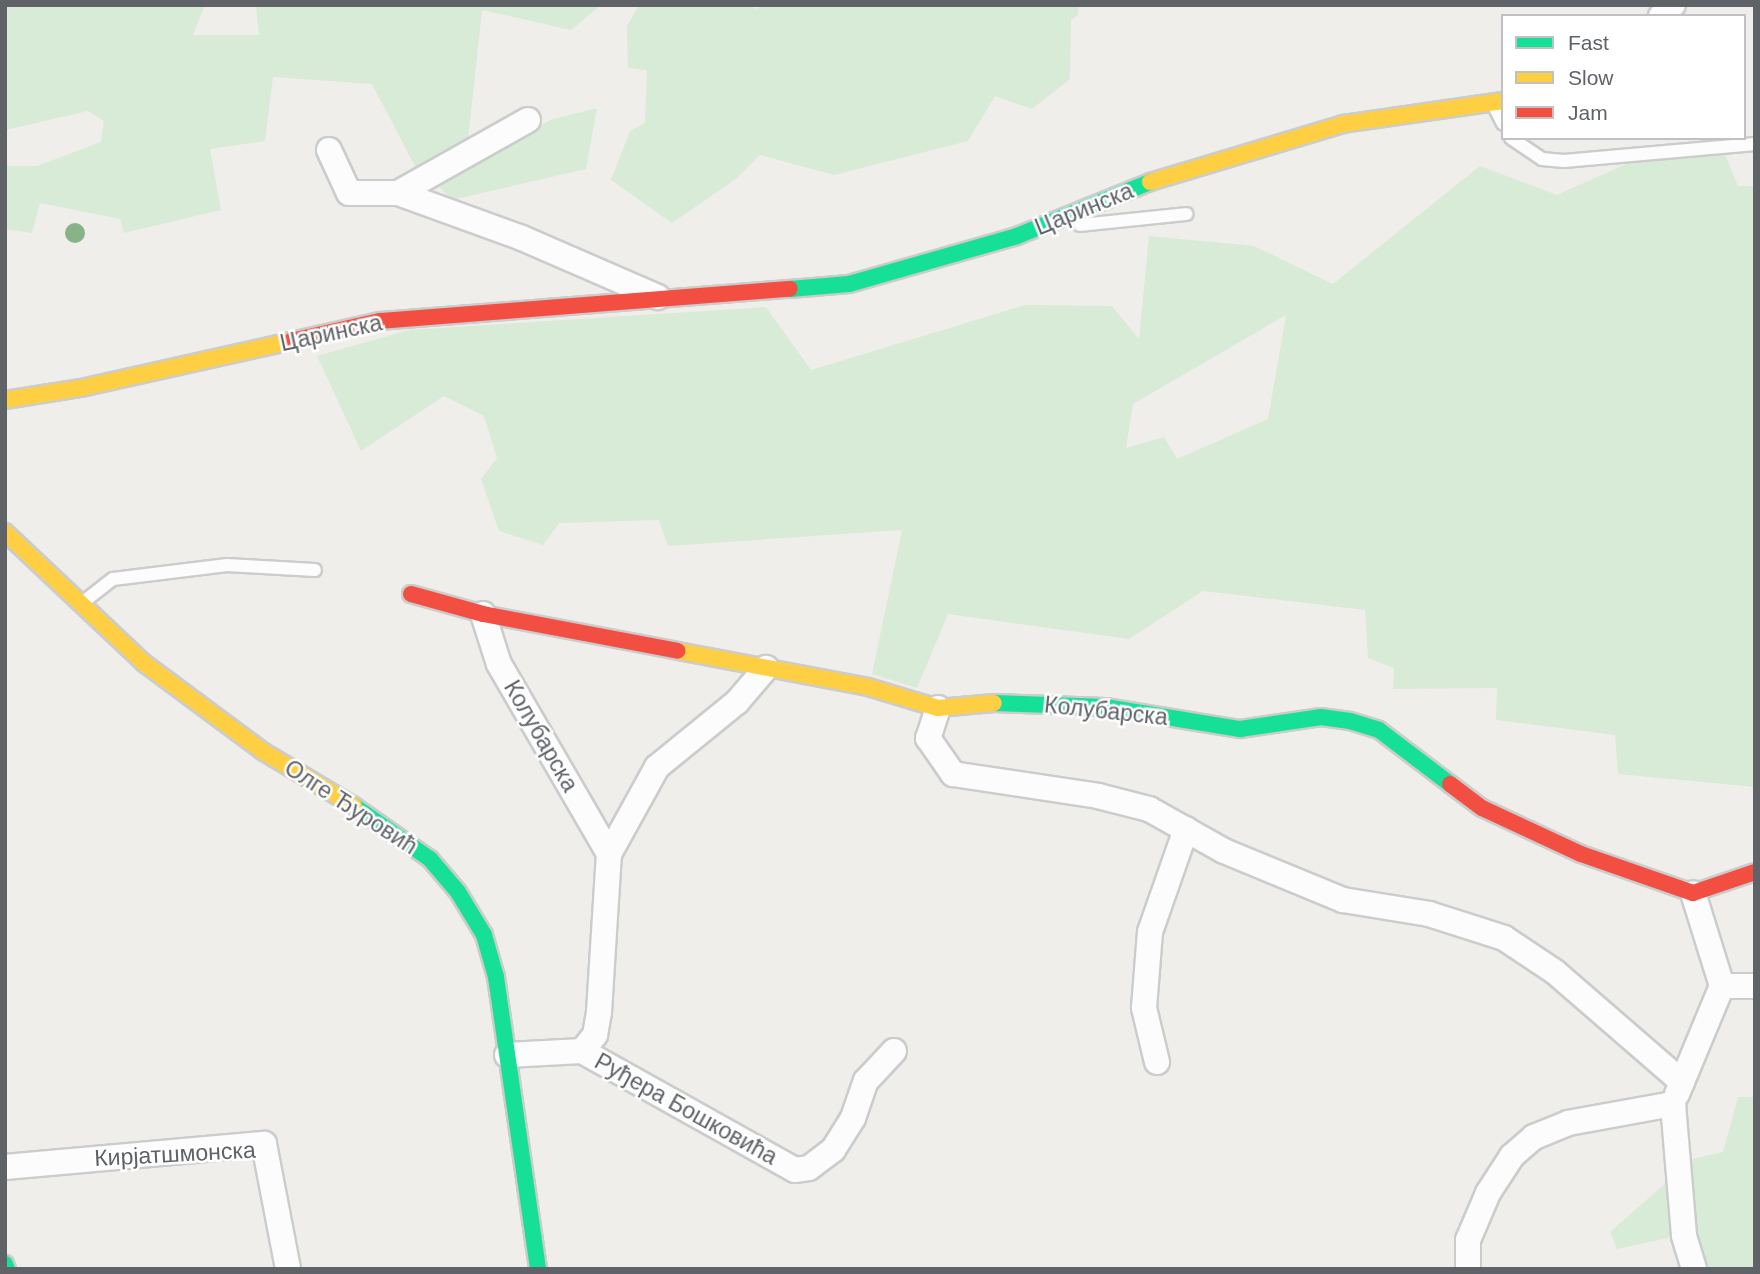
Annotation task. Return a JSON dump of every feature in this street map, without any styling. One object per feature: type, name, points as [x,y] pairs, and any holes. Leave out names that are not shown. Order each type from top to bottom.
[{"type":"street","name":"Царинска","points":[[5,400],[81,388],[380,321],[849,284],[1034,229],[1177,172],[1343,124],[1498,104]]},
{"type":"street","name":"Царинска","points":[[398,193],[528,120]]},
{"type":"street","name":"Царинска","points":[[328,150],[349,193],[398,193],[522,238],[662,299]]},
{"type":"street","name":"Олге Ђуровић","points":[[5,532],[144,663],[264,752],[386,824],[430,859],[458,892],[484,935],[496,977],[538,1269]]},
{"type":"street","name":"Колубарска","points":[[411,594],[483,614],[868,687],[938,708],[971,702],[1105,706],[1240,729],[1321,717],[1350,721],[1379,730],[1482,808],[1581,854],[1693,893]]},
{"type":"street","name":"Колубарска","points":[[483,614],[499,664],[609,854]]},
{"type":"street","name":"Руђера Бошковића","points":[[582,1051],[595,1035],[609,854],[657,767],[737,702],[766,668]]},
{"type":"street","points":[[938,708],[928,737],[953,774],[1098,796],[1149,809],[1224,851],[1343,900],[1429,914],[1504,938],[1555,972],[1678,1093]]},
{"type":"street","points":[[1157,1062],[1144,1008],[1150,932],[1186,829]]},
{"type":"street","points":[[1694,1269],[1684,1236],[1678,1093],[1721,986],[1693,893],[1755,872]]},
{"type":"street","points":[[1721,986],[1755,986]]},
{"type":"street","name":"Руђера Бошковића","points":[[507,1055],[582,1051],[795,1170],[809,1167],[834,1150],[853,1118],[866,1081],[894,1051]]},
{"type":"street","points":[[1468,1269],[1468,1240],[1488,1193],[1511,1156],[1534,1137],[1568,1123],[1678,1093]]},
{"type":"street","name":"Кирјатшмонска","points":[[5,1167],[264,1144],[288,1269]]},
{"type":"street","points":[[5,1252],[24,1269]]},
{"type":"lane","points":[[1514,140],[1542,159],[1564,161],[1755,144]]},
{"type":"lane","points":[[1034,229],[1186,214]]},
{"type":"lane","points":[[82,603],[113,579],[227,565],[315,570]]},
{"type":"green space","points":[[5,5],[205,5],[193,35],[259,35],[256,5],[601,5],[571,30],[482,10],[468,140],[416,168],[372,84],[273,77],[265,141],[210,149],[221,210],[124,233],[120,219],[40,203],[32,233],[5,229],[5,166],[37,166],[101,142],[104,121],[88,111],[5,130]]},
{"type":"green space","points":[[639,5],[748,5],[757,9],[763,5],[1079,5],[1078,15],[1071,20],[1070,79],[1032,109],[995,96],[968,141],[834,175],[760,155],[736,179],[672,223],[611,180],[630,131],[645,123],[647,70],[628,68],[627,26]]},
{"type":"green space","points":[[597,108],[586,169],[452,200],[439,187],[550,120]]},
{"type":"green space","points":[[1724,152],[1738,186],[1755,186],[1755,787],[1618,774],[1615,735],[1496,720],[1497,688],[1393,689],[1394,668],[1368,658],[1365,610],[1203,591],[1129,639],[948,614],[917,688],[872,674],[902,530],[668,546],[659,520],[559,523],[543,545],[499,531],[481,479],[497,458],[484,416],[444,396],[361,451],[317,356],[409,330],[766,307],[811,370],[1025,305],[1112,306],[1139,339],[1149,236],[1254,246],[1333,284],[1480,166],[1557,195],[1626,164]],"holes":[[[1286,315],[1268,419],[1177,459],[1164,437],[1126,448],[1133,404]]]},
{"type":"green space","points":[[1738,1097],[1755,1097],[1755,1269],[1678,1269],[1673,1237],[1617,1249],[1610,1232],[1693,1159],[1723,1152]]},
{"type":"traffic: fast","points":[[790,289],[849,284],[1017,236],[1150,182]]},
{"type":"traffic: fast","points":[[994,703],[1105,707],[1240,729],[1321,717],[1350,721],[1379,730],[1450,784]]},
{"type":"traffic: fast","points":[[354,806],[430,859],[458,892],[484,935],[496,977],[538,1269]]},
{"type":"traffic: fast","points":[[5,1264],[7,1269]]},
{"type":"traffic: slow","points":[[1150,182],[1343,124],[1501,101]]},
{"type":"traffic: slow","points":[[5,400],[81,388],[291,341]]},
{"type":"traffic: slow","points":[[5,532],[144,663],[264,752],[354,806]]},
{"type":"traffic: slow","points":[[678,651],[868,687],[938,708],[994,703]]},
{"type":"traffic: jam","points":[[291,341],[380,321],[790,289]]},
{"type":"traffic: jam","points":[[411,594],[483,614],[678,651]]},
{"type":"traffic: jam","points":[[1450,784],[1482,808],[1581,854],[1693,893],[1755,872]]}]
